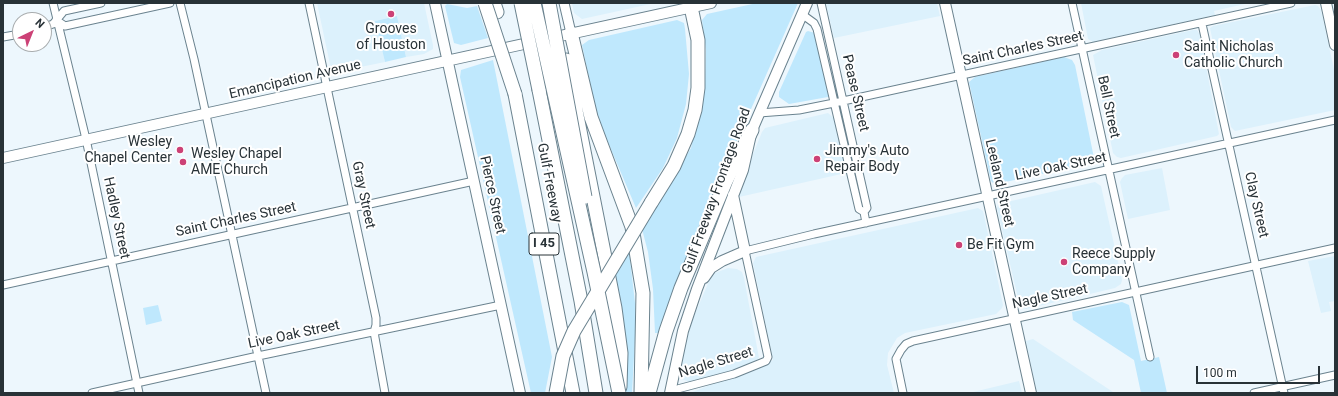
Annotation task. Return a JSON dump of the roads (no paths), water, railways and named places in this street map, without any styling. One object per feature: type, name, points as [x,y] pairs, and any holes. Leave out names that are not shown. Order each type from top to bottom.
[{"type":"highway","points":[[485,3],[515,94]]},
{"type":"highway","name":"Gulf Freeway","points":[[521,3],[580,301],[596,393]]},
{"type":"highway","points":[[534,3],[594,272],[619,393]]},
{"type":"highway","points":[[549,3],[588,213],[594,272]]},
{"type":"highway","points":[[554,3],[566,34],[591,117],[632,227],[643,294],[641,393]]},
{"type":"highway","points":[[556,393],[563,356],[574,331],[674,166],[688,134],[695,110],[698,88],[698,40],[691,5]]},
{"type":"highway","name":"Gulf Freeway","points":[[495,6],[515,94],[573,393]]},
{"type":"highway","points":[[566,34],[615,308],[621,353],[619,393]]},
{"type":"highway","points":[[649,393],[666,331],[681,288],[726,181],[752,130]]},
{"type":"main road","name":"Pierce Street","points":[[436,3],[447,60],[502,305],[520,393]]},
{"type":"main road","name":"Emancipation Avenue","points":[[3,158],[206,115],[691,5],[710,3]]},
{"type":"main road","name":"Gulf Freeway Frontage Road","points":[[670,392],[683,331],[696,289],[743,170],[752,130],[807,3]]},
{"type":"main road","name":"Leeland Street","points":[[944,3],[1031,393]]},
{"type":"main road","points":[[1326,3],[1335,45]]},
{"type":"main road","points":[[696,289],[711,268],[722,261],[745,251],[733,195]]},
{"type":"street","name":"Hadley Street","points":[[53,3],[86,140],[139,393]]},
{"type":"street","points":[[52,25],[64,11],[101,3]]},
{"type":"street","points":[[56,20],[65,26],[170,3]]},
{"type":"street","points":[[180,3],[206,115],[266,393]]},
{"type":"street","name":"Gray Street","points":[[309,3],[376,318],[374,332],[385,393]]},
{"type":"street","points":[[564,3],[566,34]]},
{"type":"street","name":"Pease Street","points":[[821,3],[867,208],[864,212],[866,223]]},
{"type":"street","name":"Bell Street","points":[[1072,3],[1150,357]]},
{"type":"street","name":"Saint Charles Street","points":[[759,113],[798,110],[834,104],[1202,24],[1291,3]]},
{"type":"street","name":"Pease Street","points":[[802,15],[814,23],[817,29],[859,209],[864,212]]},
{"type":"street","name":"Clay Street","points":[[1202,24],[1283,390]]},
{"type":"street","name":"Live Oak Street","points":[[745,251],[1335,120]]},
{"type":"street","name":"Saint Charles Street","points":[[3,285],[474,181]]},
{"type":"street","name":"Nagle Street","points":[[903,393],[896,359],[900,350],[906,344],[913,341],[1256,267],[1335,248]]},
{"type":"street","name":"Nagle Street","points":[[670,392],[734,374],[766,361],[768,357],[745,251]]},
{"type":"street","name":"Live Oak Street","points":[[92,393],[258,356],[502,305]]},
{"type":"street","points":[[1254,393],[1283,390],[1335,375]]},
{"type":"place","name":"Grooves of Houston","points":[[391,14]]},
{"type":"place","name":"Saint Nicholas Catholic Church","points":[[1176,55]]},
{"type":"place","name":"Wesley Chapel Center","points":[[180,150]]},
{"type":"place","name":"Jimmy's Auto Repair Body","points":[[817,159]]},
{"type":"place","name":"Wesley Chapel AME Church","points":[[183,162]]},
{"type":"place","name":"Be Fit Gym","points":[[959,245]]},
{"type":"place","name":"Reece Supply Company","points":[[1064,262]]}]
